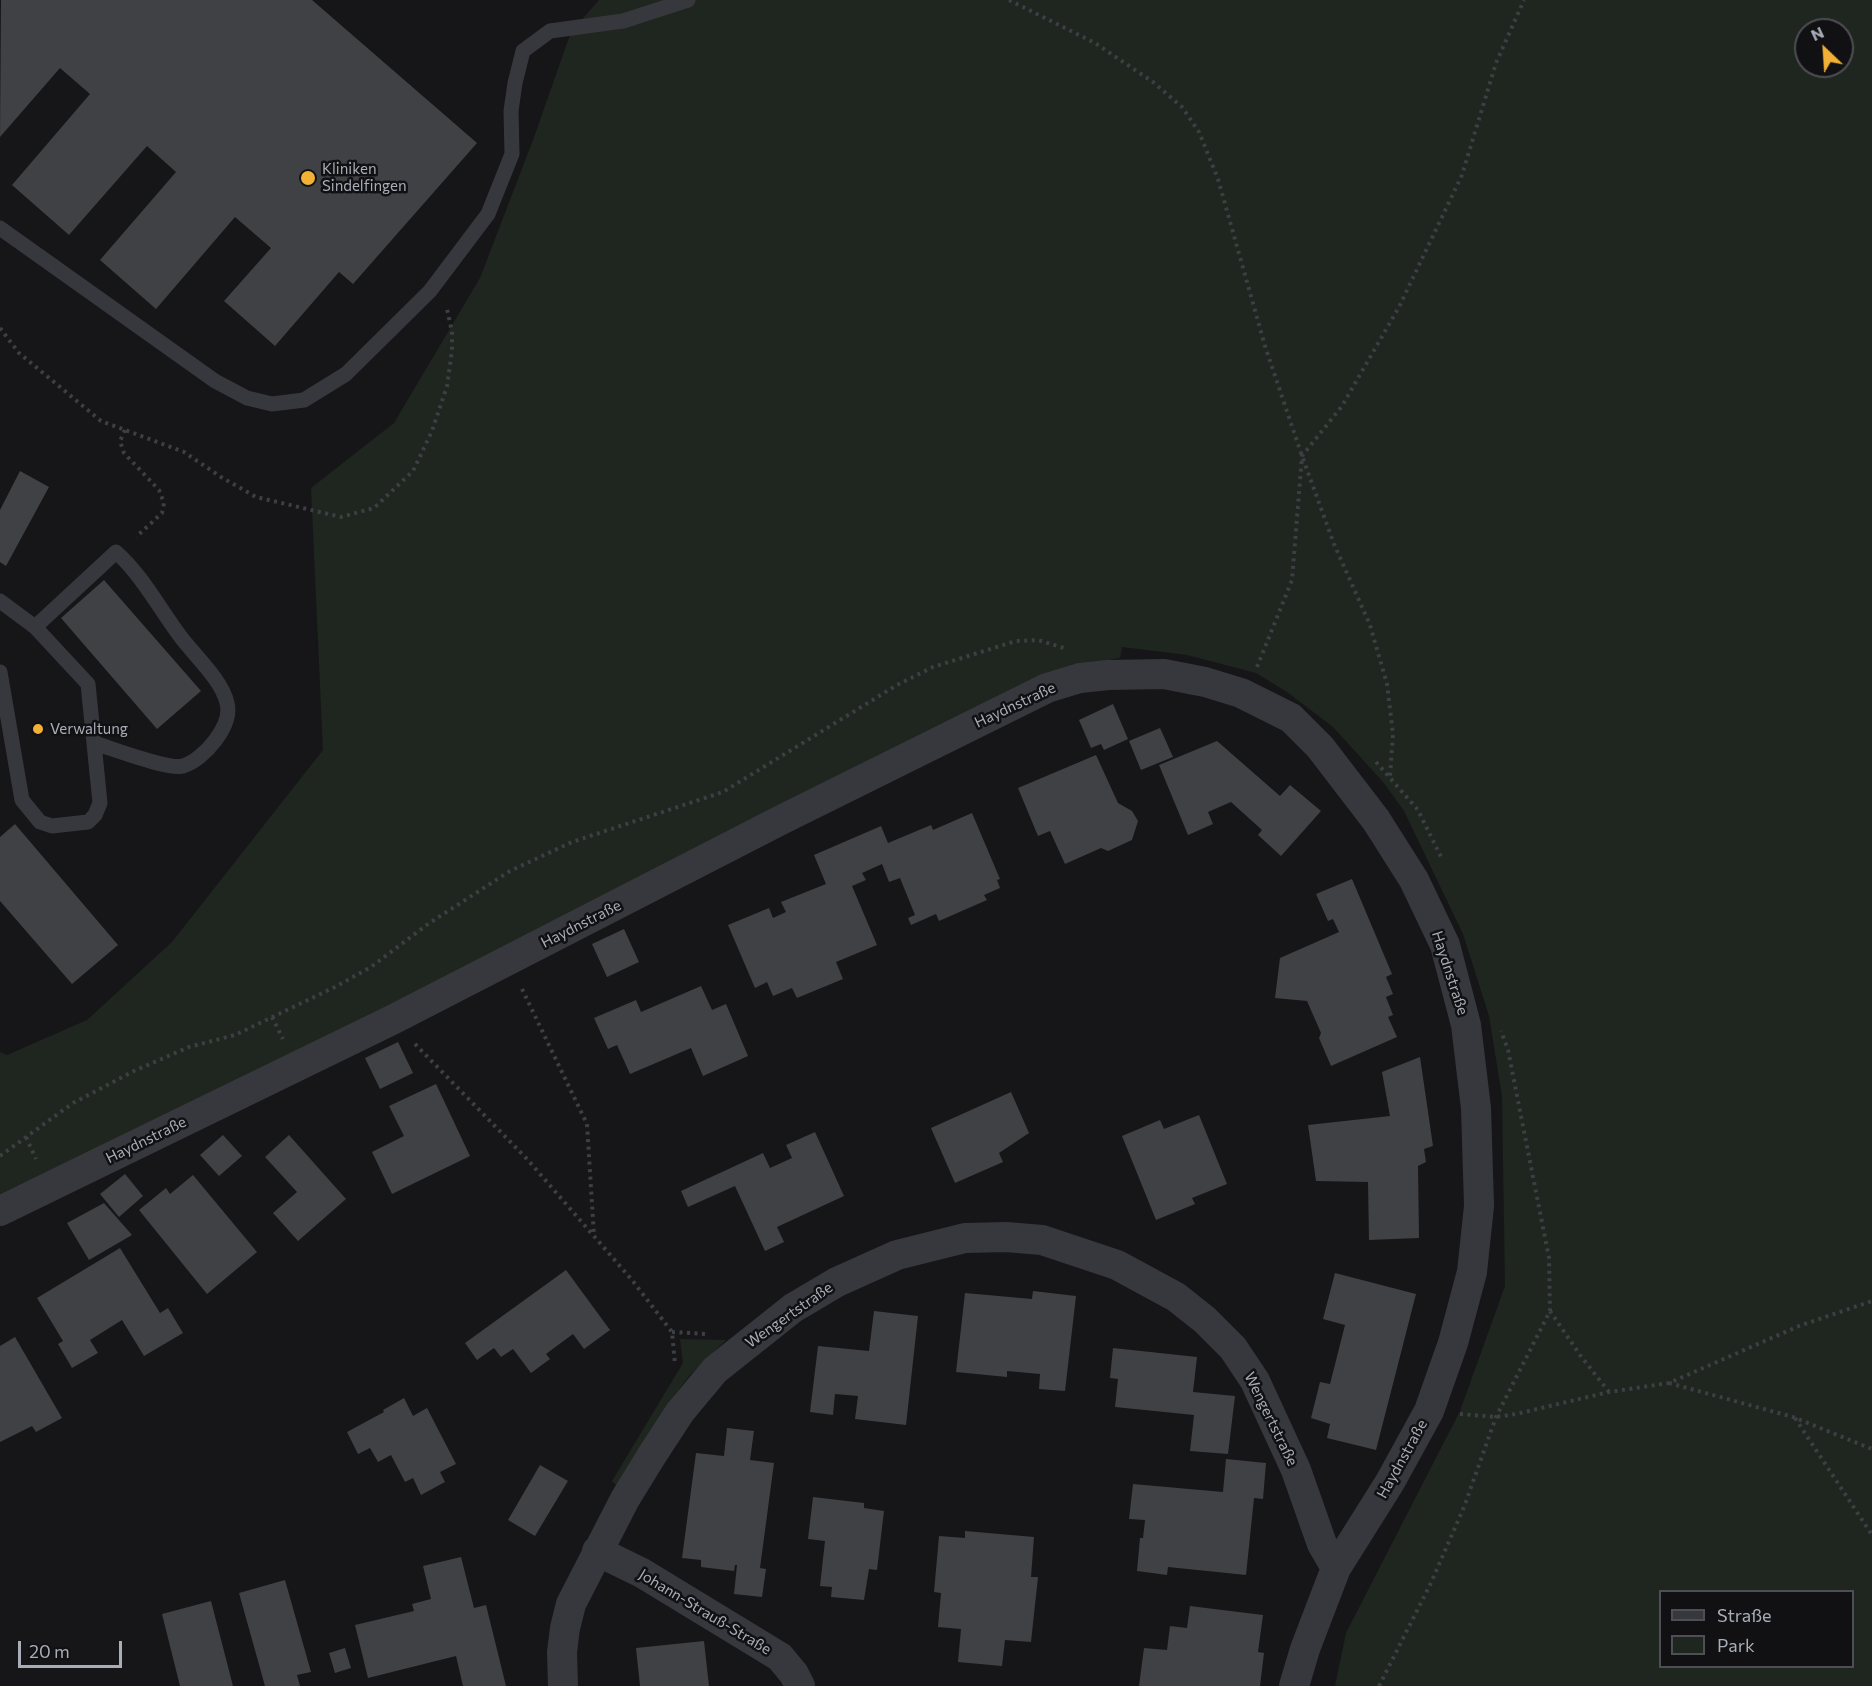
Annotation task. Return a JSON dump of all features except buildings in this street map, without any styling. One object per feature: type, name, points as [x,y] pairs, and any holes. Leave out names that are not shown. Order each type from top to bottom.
[{"type":"street","name":"Haydnstraße","points":[[0,1211],[392,1020],[781,820],[1047,688],[1080,678],[1164,674],[1205,682],[1240,693],[1291,718],[1320,747],[1376,819],[1414,880],[1445,945],[1467,1025],[1476,1108],[1479,1206],[1472,1272],[1453,1343],[1429,1412],[1390,1482],[1336,1568],[1305,1649],[1294,1686]]},
{"type":"street","name":"Wengertstraße","points":[[563,1686],[562,1652],[571,1604],[625,1499],[680,1412],[715,1370],[793,1308],[837,1282],[897,1255],[965,1238],[1006,1237],[1042,1240],[1117,1265],[1176,1297],[1205,1320],[1233,1348],[1255,1381],[1296,1470],[1322,1544],[1336,1568]]},
{"type":"street","name":"Johann-Strauß-Straße","points":[[597,1551],[642,1573],[780,1657],[794,1674],[800,1686]]},
{"type":"lane","points":[[0,228],[215,381],[248,398],[272,404],[304,400],[346,374],[421,299],[488,214],[512,154],[511,111],[523,51],[550,31],[623,21],[688,0]]},
{"type":"lane","points":[[35,627],[116,552],[130,564],[179,634],[223,691],[228,706],[223,730],[204,753],[182,766],[161,764],[94,743]]},
{"type":"lane","points":[[0,601],[35,627],[88,684],[100,803],[95,815],[88,822],[52,826],[40,822],[22,800],[0,672]]},
{"type":"path","points":[[1009,0],[1095,43],[1153,82],[1182,107],[1199,132],[1218,179],[1266,346],[1302,456],[1334,544],[1370,625],[1384,675],[1393,734],[1390,778]]},
{"type":"path","points":[[1257,669],[1292,580],[1302,456],[1342,406],[1399,307],[1462,175],[1496,63],[1524,0]]},
{"type":"path","points":[[125,430],[120,441],[124,453],[159,490],[164,503],[162,513],[131,541]]},
{"type":"path","points":[[0,1156],[73,1103],[134,1071],[189,1047],[234,1035],[335,987],[371,966],[428,924],[510,871],[572,842],[723,792],[897,685],[933,667],[1016,641],[1038,640],[1093,657],[1108,675]]},
{"type":"path","points":[[508,961],[587,1124],[594,1237]]},
{"type":"path","points":[[392,1020],[527,1159],[633,1280],[672,1332]]},
{"type":"path","points":[[1496,1417],[1609,1392],[1669,1383],[1799,1326],[1872,1301]]},
{"type":"path","points":[[1379,1686],[1430,1585],[1464,1507],[1496,1417],[1550,1311],[1609,1392]]},
{"type":"path","points":[[1669,1383],[1793,1417],[1872,1449]]},
{"type":"path","points":[[1793,1417],[1872,1535]]},
{"type":"green space","points":[[599,0],[1872,0],[1872,1686],[1335,1686],[1346,1633],[1460,1411],[1505,1286],[1502,1096],[1489,1016],[1463,934],[1404,811],[1383,782],[1333,727],[1287,692],[1256,673],[1187,655],[1122,647],[1120,658],[1082,665],[274,1064],[0,1194],[0,1052],[7,1055],[87,1020],[172,942],[323,750],[311,488],[394,423],[480,278],[533,140],[571,32]]},
{"type":"green space","points":[[680,1339],[726,1340],[690,1375],[673,1397],[617,1486],[612,1481],[683,1363]]},
{"type":"place","name":"Kliniken Sindelfingen","points":[[308,178]]},
{"type":"place","name":"Verwaltung","points":[[38,729]]}]
